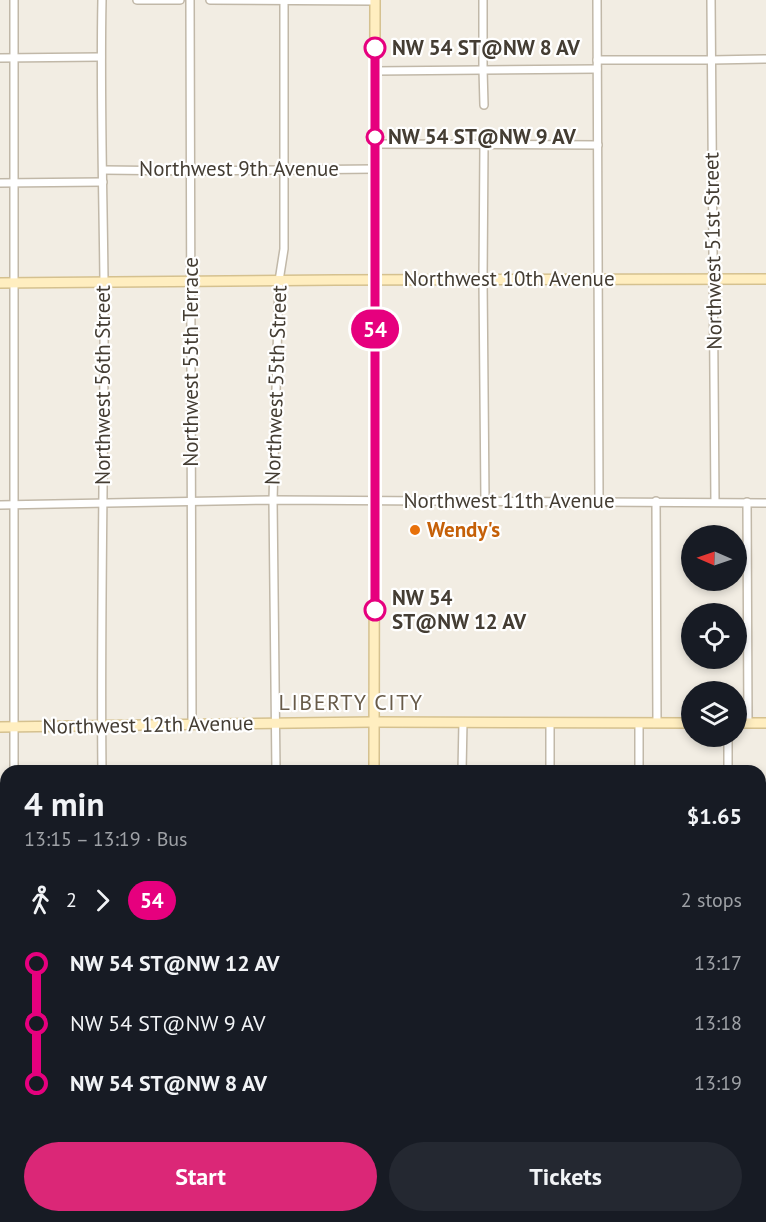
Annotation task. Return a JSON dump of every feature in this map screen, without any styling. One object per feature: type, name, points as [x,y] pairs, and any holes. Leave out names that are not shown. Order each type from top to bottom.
[{"type":"main road","points":[[374,765],[375,1]]},
{"type":"main road","name":"Northwest 10th Avenue","points":[[0,283],[766,279]]},
{"type":"main road","name":"Northwest 12th Avenue","points":[[0,727],[374,722],[681,723]]},
{"type":"main road","points":[[748,723],[766,723]]},
{"type":"street","points":[[14,0],[14,765]]},
{"type":"street","name":"Northwest 56th Street","points":[[102,0],[104,282],[102,765]]},
{"type":"street","points":[[137,0],[180,0]]},
{"type":"street","name":"Northwest 55th Terrace","points":[[190,0],[192,724]]},
{"type":"street","points":[[210,0],[375,1]]},
{"type":"street","points":[[483,0],[484,105]]},
{"type":"street","points":[[597,0],[599,501]]},
{"type":"street","name":"Northwest 51st Street","points":[[711,0],[715,502]]},
{"type":"street","name":"Northwest 55th Street","points":[[276,765],[273,500],[279,281],[284,249],[284,1]]},
{"type":"street","points":[[0,58],[101,57]]},
{"type":"street","points":[[597,60],[766,59]]},
{"type":"street","points":[[375,70],[597,69]]},
{"type":"street","points":[[375,144],[598,146]]},
{"type":"street","points":[[484,145],[485,500]]},
{"type":"street","name":"Northwest 9th Avenue","points":[[103,170],[375,169]]},
{"type":"street","points":[[0,183],[103,182]]},
{"type":"street","name":"Northwest 11th Avenue","points":[[0,505],[273,500],[766,503]]},
{"type":"street","points":[[656,501],[657,723]]},
{"type":"street","points":[[747,502],[748,723]]},
{"type":"street","points":[[462,765],[463,722]]},
{"type":"street","points":[[639,723],[639,765]]},
{"type":"street","points":[[550,724],[550,765]]},
{"type":"street","points":[[728,747],[728,765]]},
{"type":"bus line","name":"54","points":[[375,48],[375,610]]},
{"type":"place","name":"NW 54 ST@NW 8 AV","points":[[375,48]]},
{"type":"place","name":"NW 54 ST@NW 9 AV","points":[[375,137]]},
{"type":"place","name":"Wendy's","points":[[415,530]]},
{"type":"place","name":"NW 54 ST@NW 12 AV","points":[[375,610]]},
{"type":"district","name":"LIBERTY CITY","points":[[351,702]]}]
